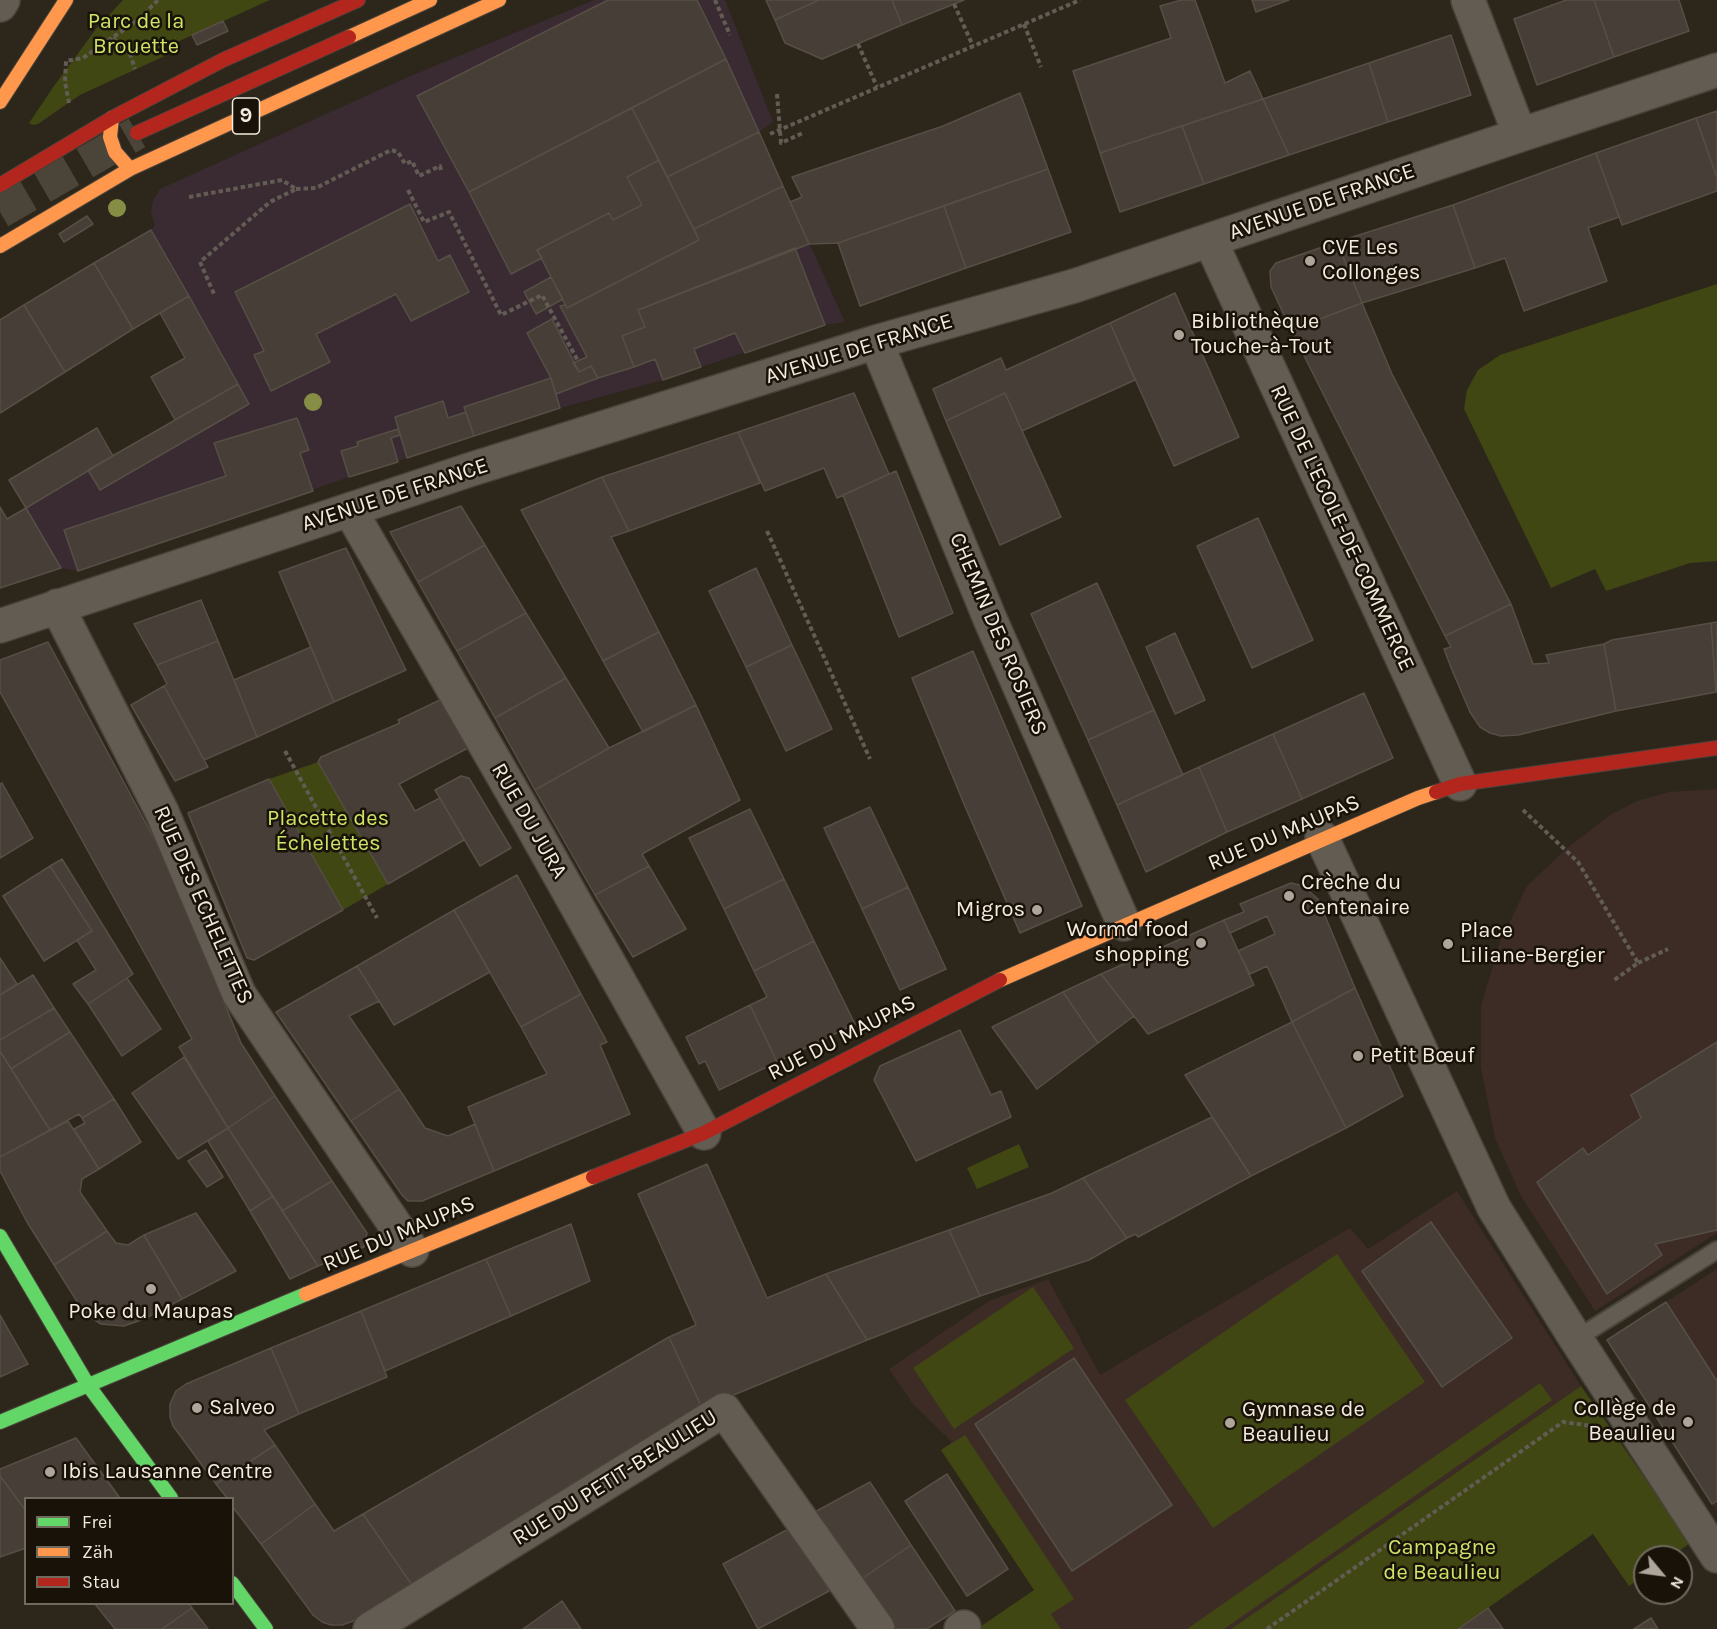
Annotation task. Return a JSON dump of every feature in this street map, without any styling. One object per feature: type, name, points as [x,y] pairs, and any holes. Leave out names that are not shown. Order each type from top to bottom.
[{"type":"street","points":[[0,5],[3,0]]},
{"type":"street","points":[[0,185],[112,118],[223,60],[358,0]]},
{"type":"street","name":"9","points":[[137,133],[430,0]]},
{"type":"street","name":"9","points":[[0,246],[130,169],[499,0]]},
{"type":"street","points":[[1468,0],[1520,135]]},
{"type":"street","points":[[0,102],[66,2]]},
{"type":"street","name":"AVENUE DE FRANCE","points":[[0,626],[480,466],[876,342],[1074,286],[1717,70]]},
{"type":"street","points":[[112,118],[110,137],[115,152],[130,169]]},
{"type":"street","name":"RUE DE L'ECOLE-DE-COMMERCE","points":[[1210,240],[1460,784]]},
{"type":"street","name":"CHEMIN DES ROSIERS","points":[[876,342],[990,619],[1124,924]]},
{"type":"street","name":"RUE DU JURA","points":[[350,510],[532,826],[704,1133]]},
{"type":"street","name":"RUE DES ECHELETTES","points":[[57,606],[162,812],[239,994],[412,1250]]},
{"type":"street","name":"RUE DU MAUPAS","points":[[0,1422],[412,1250],[704,1133],[977,991],[1124,924],[1418,798],[1460,784],[1717,747]]},
{"type":"street","points":[[1322,838],[1494,1208],[1717,1556]]},
{"type":"street","points":[[0,1236],[88,1385],[170,1497]]},
{"type":"street","name":"RUE DU PETIT-BEAULIEU","points":[[370,1629],[724,1410],[878,1629]]},
{"type":"street","points":[[234,1586],[266,1629]]},
{"type":"lane","points":[[1576,1339],[1717,1250]]},
{"type":"path","points":[[69,103],[65,82],[66,61],[83,58],[138,20],[158,0]]},
{"type":"path","points":[[714,0],[730,35]]},
{"type":"path","points":[[1065,0],[1068,6]]},
{"type":"path","points":[[770,134],[1080,0]]},
{"type":"path","points":[[954,4],[973,46]]},
{"type":"path","points":[[1024,24],[1041,67]]},
{"type":"path","points":[[113,38],[130,54],[135,70]]},
{"type":"path","points":[[858,44],[877,87]]},
{"type":"path","points":[[777,94],[781,143],[802,134]]},
{"type":"path","points":[[214,294],[200,262],[270,202],[296,189],[316,188],[391,150],[398,152],[405,164],[412,161],[419,176],[440,166],[441,170]]},
{"type":"path","points":[[189,197],[282,180],[296,189]]},
{"type":"path","points":[[408,190],[424,222],[448,212],[501,315],[542,294],[578,362]]},
{"type":"path","points":[[767,531],[870,759]]},
{"type":"path","points":[[285,752],[377,918]]},
{"type":"path","points":[[1518,805],[1578,862],[1638,963]]},
{"type":"path","points":[[1613,981],[1638,963],[1668,949]]},
{"type":"path","points":[[1267,1629],[1563,1422],[1597,1426]]},
{"type":"shaded area","points":[[594,0],[725,0],[773,122],[759,132],[845,322],[825,325],[663,380],[560,408],[349,477],[78,571],[61,568],[26,508],[238,384],[151,230],[155,225],[151,213],[153,200],[160,189],[408,77]]},
{"type":"shaded area","points":[[1717,789],[1717,1233],[1595,1311],[1521,1196],[1495,1138],[1481,1068],[1481,1006],[1500,942],[1527,886],[1566,849],[1610,815],[1637,801],[1669,792]]},
{"type":"shaded area","name":"Gymnase de Beaulieu","points":[[1457,1191],[1581,1386],[1231,1629],[1061,1629],[941,1450],[952,1442],[913,1404],[889,1369],[989,1301],[1048,1279],[1100,1375],[1350,1228],[1368,1249]]},
{"type":"shaded area","name":"Collège de Beaulieu","points":[[1717,1269],[1717,1512],[1607,1340]]},
{"type":"green space","name":"Parc de la Brouette","points":[[123,0],[270,0],[166,47],[169,54],[80,95],[38,124],[29,123],[96,29]]},
{"type":"green space","points":[[1717,284],[1717,561],[1690,563],[1606,591],[1595,569],[1551,588],[1464,409],[1467,390],[1478,370],[1500,355]]},
{"type":"green space","name":"Placette des Échelettes","points":[[318,762],[388,884],[343,910],[269,779]]},
{"type":"green space","points":[[1019,1144],[1029,1167],[977,1189],[967,1168]]},
{"type":"green space","points":[[1337,1254],[1425,1382],[1213,1528],[1125,1400]]},
{"type":"green space","points":[[1033,1287],[1074,1348],[954,1429],[913,1368]]},
{"type":"green space","points":[[1540,1383],[1552,1400],[1224,1629],[1187,1629]]},
{"type":"green space","name":"Campagne de Beaulieu","points":[[1581,1386],[1690,1543],[1687,1545],[1633,1545],[1633,1583],[1629,1586],[1593,1534],[1458,1629],[1231,1629]]},
{"type":"green space","points":[[965,1435],[1074,1599],[1051,1614],[1061,1629],[977,1629],[1034,1590],[941,1450]]},
{"type":"building","points":[[608,0],[697,0],[726,59],[469,192],[417,96]]},
{"type":"building","points":[[766,0],[819,0],[775,20]]},
{"type":"building","points":[[819,0],[892,0],[902,25],[822,59],[785,43],[775,20]]},
{"type":"building","points":[[892,0],[964,0],[902,25]]},
{"type":"building","points":[[1181,0],[1195,0],[1225,83],[1250,71],[1263,99],[1100,153],[1073,71],[1171,38],[1160,6]]},
{"type":"building","points":[[1252,0],[1289,0],[1256,12]]},
{"type":"building","points":[[1566,0],[1594,0],[1614,57],[1537,85],[1514,19]]},
{"type":"building","points":[[1594,0],[1679,0],[1689,31],[1614,57]]},
{"type":"building","points":[[223,21],[228,31],[197,45],[192,35]]},
{"type":"building","points":[[1451,35],[1471,95],[1388,122],[1369,63]]},
{"type":"building","points":[[726,59],[759,132],[667,177],[632,108]]},
{"type":"building","points":[[1369,63],[1388,122],[1289,155],[1263,99]]},
{"type":"building","points":[[1020,93],[1048,169],[838,243],[809,244],[790,202],[802,197],[792,177],[943,126]]},
{"type":"building","points":[[1263,99],[1289,155],[1204,184],[1182,126]]},
{"type":"building","points":[[632,108],[659,160],[627,177],[642,205],[613,220],[609,213],[537,250],[542,258],[511,274],[469,192]]},
{"type":"building","points":[[1717,111],[1717,178],[1696,118]]},
{"type":"building","points":[[1696,118],[1717,178],[1717,191],[1622,225],[1596,153]]},
{"type":"building","points":[[1182,126],[1204,184],[1120,212],[1100,153]]},
{"type":"building","points":[[759,132],[783,186],[694,229],[667,177]]},
{"type":"building","points":[[1596,153],[1619,217],[1588,228],[1607,281],[1524,311],[1505,258],[1475,268],[1453,205]]},
{"type":"building","points":[[659,160],[699,240],[567,308],[537,250],[609,213],[613,220],[642,205],[627,177]]},
{"type":"building","points":[[1048,169],[1071,232],[966,268],[944,206]]},
{"type":"building","points":[[783,186],[809,244],[638,310],[645,327],[622,336],[634,367],[598,378],[591,366],[579,372],[573,363],[587,357],[560,306],[565,305],[567,308],[699,240],[694,229]]},
{"type":"building","points":[[410,204],[438,261],[450,255],[469,292],[411,321],[396,294],[316,334],[330,362],[271,391],[254,355],[264,351],[235,292]]},
{"type":"building","points":[[1453,205],[1475,268],[1362,303],[1337,242]]},
{"type":"building","points":[[944,206],[966,268],[860,306],[838,243]]},
{"type":"building","points":[[87,216],[93,224],[64,242],[59,234]]},
{"type":"building","points":[[151,230],[189,296],[133,329],[94,263]]},
{"type":"building","points":[[1337,242],[1362,303],[1291,330],[1271,287],[1270,271],[1276,263]]},
{"type":"building","points":[[795,248],[825,325],[745,353],[735,333],[694,349],[701,367],[663,380],[655,359],[634,367],[622,336],[645,327],[638,310]]},
{"type":"building","points":[[94,263],[133,329],[65,372],[24,305]]},
{"type":"building","points":[[551,277],[563,299],[536,314],[524,292]]},
{"type":"building","points":[[1175,293],[1239,437],[1174,466],[1110,323]]},
{"type":"building","points":[[189,296],[238,384],[175,420],[151,377],[185,358],[160,313]]},
{"type":"building","points":[[1362,303],[1392,374],[1511,604],[1445,636],[1291,330]]},
{"type":"building","points":[[24,305],[65,372],[0,413],[0,320]]},
{"type":"building","points":[[552,319],[579,372],[591,366],[598,378],[556,394],[551,378],[527,333]]},
{"type":"building","points":[[1110,323],[1135,380],[1022,431],[1005,393],[946,421],[933,389],[1001,358],[1006,370]]},
{"type":"building","points":[[551,378],[560,408],[474,436],[464,407]]},
{"type":"building","points":[[238,384],[249,404],[100,490],[88,470]]},
{"type":"building","points":[[854,393],[889,474],[837,498],[824,468],[765,491],[738,432]]},
{"type":"building","points":[[1005,393],[1061,517],[1000,545],[946,421]]},
{"type":"building","points":[[443,401],[448,418],[466,412],[474,436],[407,458],[395,417]]},
{"type":"building","points":[[297,418],[309,450],[300,453],[313,491],[78,571],[64,530],[226,476],[214,443]]},
{"type":"building","points":[[97,428],[113,456],[26,508],[9,480]]},
{"type":"building","points":[[398,429],[400,435],[391,438],[398,462],[349,477],[341,451],[358,446],[357,442]]},
{"type":"building","points":[[738,432],[760,483],[629,531],[602,477]]},
{"type":"building","points":[[896,471],[953,613],[899,637],[843,495]]},
{"type":"building","points":[[602,477],[629,531],[611,537],[659,632],[603,661],[521,510]]},
{"type":"building","points":[[461,506],[485,545],[418,582],[390,532]]},
{"type":"building","points":[[0,507],[7,519],[26,508],[61,568],[0,588]]},
{"type":"building","points":[[1258,518],[1313,640],[1252,668],[1197,546]]},
{"type":"building","points":[[485,545],[526,613],[457,651],[418,582]]},
{"type":"building","points":[[346,548],[406,670],[334,702],[279,572]]},
{"type":"building","points":[[756,568],[792,645],[746,667],[709,591]]},
{"type":"building","points":[[1097,583],[1154,710],[1088,740],[1031,614]]},
{"type":"building","points":[[201,600],[218,641],[157,665],[134,624]]},
{"type":"building","points":[[1511,604],[1533,664],[1549,663],[1546,655],[1604,644],[1616,711],[1518,735],[1501,736],[1480,727],[1470,712],[1452,670],[1444,649],[1451,647],[1445,636]]},
{"type":"building","points":[[526,613],[566,678],[495,718],[457,651]]},
{"type":"building","points":[[1717,622],[1717,692],[1716,692],[1711,623]]},
{"type":"building","points":[[1711,623],[1716,692],[1616,711],[1604,644],[1612,640]]},
{"type":"building","points":[[659,632],[696,705],[643,732],[603,661]]},
{"type":"building","points":[[1175,633],[1205,700],[1175,714],[1146,647]]},
{"type":"building","points":[[218,641],[257,737],[204,760],[164,686],[167,684],[157,665]]},
{"type":"building","points":[[48,642],[161,851],[241,1043],[275,1096],[228,1128],[179,1047],[192,1039],[0,692],[0,660]]},
{"type":"building","points":[[792,645],[832,729],[786,751],[746,667]]},
{"type":"building","points":[[311,647],[334,702],[257,737],[234,680]]},
{"type":"building","points":[[973,651],[1082,906],[1020,933],[912,678]]},
{"type":"building","points":[[566,678],[609,748],[535,790],[495,718]]},
{"type":"building","points":[[164,686],[208,767],[175,781],[131,705]]},
{"type":"building","points":[[1364,693],[1393,758],[1302,799],[1273,734]]},
{"type":"building","points":[[444,698],[470,747],[399,784],[415,811],[440,798],[464,840],[388,884],[318,762],[321,757],[400,723],[398,720]]},
{"type":"building","points":[[696,705],[740,800],[642,854],[649,866],[595,895],[535,790],[609,748]]},
{"type":"building","points":[[1154,710],[1183,775],[1117,805],[1088,740]]},
{"type":"building","points":[[1273,734],[1302,799],[1227,832],[1199,767]]},
{"type":"building","points":[[1199,767],[1227,832],[1146,872],[1117,805]]},
{"type":"building","points":[[461,776],[469,778],[511,848],[480,866],[435,790]]},
{"type":"building","points":[[269,779],[343,910],[254,960],[247,958],[188,813]]},
{"type":"building","points":[[2,783],[33,838],[0,858],[0,784]]},
{"type":"building","points":[[870,807],[908,887],[862,909],[824,828]]},
{"type":"building","points":[[750,809],[784,879],[724,909],[689,838]]},
{"type":"building","points":[[62,859],[133,974],[88,1004],[73,984],[96,970],[77,940],[92,931],[50,866]]},
{"type":"building","points":[[50,866],[92,931],[44,961],[3,896]]},
{"type":"building","points":[[649,866],[686,929],[633,957],[595,895]]},
{"type":"building","points":[[517,875],[581,994],[521,1027],[454,910]]},
{"type":"building","points":[[784,879],[814,941],[754,971],[724,909]]},
{"type":"building","points":[[1291,883],[1303,886],[1318,899],[1355,988],[1292,1022],[1267,966],[1250,974],[1238,951],[1275,934],[1267,916],[1230,933],[1224,920],[1244,912],[1240,904]]},
{"type":"building","points":[[908,887],[946,969],[900,990],[862,909]]},
{"type":"building","points":[[454,910],[490,972],[394,1025],[357,966]]},
{"type":"building","points":[[1224,920],[1254,985],[1148,1034],[1101,974]]},
{"type":"building","points":[[814,941],[855,1024],[777,1062],[750,1005],[767,997],[754,971]]},
{"type":"building","points":[[0,958],[17,984],[0,995]]},
{"type":"building","points":[[357,966],[379,1001],[349,1016],[399,1089],[351,1121],[276,1012]]},
{"type":"building","points":[[1101,974],[1134,1016],[1098,1043],[1063,992]]},
{"type":"building","points":[[33,975],[54,1008],[0,1040],[0,995]]},
{"type":"building","points":[[127,978],[161,1029],[122,1056],[88,1004]]},
{"type":"building","points":[[1355,988],[1403,1096],[1346,1128],[1292,1022]]},
{"type":"building","points":[[1063,992],[1098,1043],[1037,1089],[992,1027]]},
{"type":"building","points":[[581,994],[607,1042],[600,1045],[630,1114],[494,1171],[468,1107],[547,1074],[521,1027]]},
{"type":"building","points":[[750,1005],[777,1062],[719,1090],[705,1061],[699,1064],[686,1037]]},
{"type":"building","points":[[54,1008],[70,1032],[11,1069],[0,1051],[0,1040]]},
{"type":"building","points":[[1292,1022],[1346,1128],[1251,1176],[1185,1075]]},
{"type":"building","points":[[960,1030],[991,1095],[1001,1091],[1011,1117],[916,1161],[874,1080],[880,1066]]},
{"type":"building","points":[[70,1032],[114,1099],[82,1118],[79,1114],[50,1130],[11,1069]]},
{"type":"building","points":[[1717,1042],[1717,1230],[1655,1244],[1662,1255],[1607,1294],[1537,1182],[1583,1148],[1588,1155],[1641,1118],[1631,1095]]},
{"type":"building","points":[[0,1051],[50,1130],[0,1157]]},
{"type":"building","points":[[184,1057],[228,1128],[178,1159],[132,1093]]},
{"type":"building","points":[[399,1089],[425,1128],[448,1136],[475,1124],[494,1171],[422,1201],[408,1201],[351,1121]]},
{"type":"building","points":[[275,1096],[332,1181],[282,1211],[228,1128]]},
{"type":"building","points":[[114,1099],[141,1142],[99,1169],[74,1129],[85,1123],[82,1118]]},
{"type":"building","points":[[1212,1117],[1251,1176],[1138,1237],[1136,1234],[1127,1238],[1083,1178]]},
{"type":"building","points":[[68,1121],[99,1169],[82,1179],[80,1192],[107,1231],[54,1265],[27,1222],[0,1171],[0,1157]]},
{"type":"building","points":[[228,1128],[273,1196],[250,1211],[208,1141]]},
{"type":"building","points":[[206,1150],[223,1177],[207,1187],[188,1161]]},
{"type":"building","points":[[707,1164],[767,1298],[826,1274],[867,1340],[702,1408],[669,1337],[696,1325],[638,1194]]},
{"type":"building","points":[[1083,1178],[1127,1238],[1089,1260],[980,1296],[949,1230],[1052,1193]]},
{"type":"building","points":[[332,1181],[367,1233],[364,1247],[318,1266],[282,1211]]},
{"type":"building","points":[[273,1196],[318,1266],[290,1279],[250,1211]]},
{"type":"building","points":[[196,1213],[236,1271],[182,1299],[144,1235]]},
{"type":"building","points":[[1431,1222],[1512,1338],[1442,1387],[1362,1271]]},
{"type":"building","points":[[571,1224],[590,1281],[511,1316],[486,1259]]},
{"type":"building","points":[[949,1230],[980,1296],[867,1340],[826,1274]]},
{"type":"building","points":[[107,1231],[116,1243],[128,1245],[144,1235],[182,1299],[144,1319],[124,1326],[101,1324],[85,1314],[54,1265]]},
{"type":"building","points":[[486,1259],[511,1316],[385,1371],[361,1311]]},
{"type":"building","name":"Collège de Beaulieu","points":[[1666,1302],[1717,1381],[1717,1501],[1712,1504],[1607,1340]]},
{"type":"building","points":[[361,1311],[387,1377],[299,1414],[271,1348]]},
{"type":"building","points":[[0,1315],[28,1364],[0,1377]]},
{"type":"building","points":[[669,1337],[702,1408],[412,1585],[363,1514]]},
{"type":"building","points":[[271,1348],[299,1414],[264,1430],[275,1445],[216,1484],[173,1426],[170,1404],[176,1391],[186,1384]]},
{"type":"building","points":[[1074,1358],[1172,1505],[1072,1571],[975,1424]]},
{"type":"building","name":"Ibis Lausanne Centre","points":[[76,1438],[119,1497],[24,1497],[24,1508],[0,1476],[0,1469]]},
{"type":"building","points":[[275,1445],[315,1504],[261,1544],[234,1509],[234,1497],[226,1497],[216,1484]]},
{"type":"building","points":[[947,1474],[1008,1569],[967,1596],[905,1501]]},
{"type":"building","points":[[0,1476],[24,1508],[24,1549],[0,1557]]},
{"type":"building","points":[[870,1482],[911,1545],[857,1582],[811,1514]]},
{"type":"building","points":[[315,1504],[334,1531],[363,1514],[412,1585],[356,1620],[342,1625],[322,1622],[313,1615],[261,1544]]},
{"type":"building","points":[[794,1526],[829,1591],[758,1629],[723,1564]]},
{"type":"building","points":[[911,1545],[955,1611],[927,1629],[889,1629],[857,1582]]},
{"type":"building","points":[[562,1601],[581,1629],[523,1629]]},
{"type":"building","points":[[96,1605],[190,1605],[192,1608],[162,1629],[115,1629]]},
{"type":"building","points":[[192,1608],[208,1629],[162,1629]]},
{"type":"building","points":[[1488,1608],[1503,1629],[1458,1629]]},
{"type":"building","points":[[1651,1618],[1658,1629],[1634,1629]]},
{"type":"tunnel","points":[[0,212],[137,133]]},
{"type":"traffic: fast","points":[[0,1236],[88,1385],[170,1497]]},
{"type":"traffic: fast","points":[[0,1422],[306,1294]]},
{"type":"traffic: fast","points":[[234,1586],[266,1629]]},
{"type":"traffic: slow","points":[[0,102],[66,0]]},
{"type":"traffic: slow","points":[[349,37],[430,0]]},
{"type":"traffic: slow","points":[[0,246],[130,169],[499,0]]},
{"type":"traffic: slow","points":[[112,118],[110,137],[115,152],[130,169]]},
{"type":"traffic: slow","points":[[1000,980],[1436,792]]},
{"type":"traffic: slow","points":[[306,1294],[593,1177]]},
{"type":"traffic: jam","points":[[0,185],[112,118],[223,60],[358,0]]},
{"type":"traffic: jam","points":[[137,133],[349,37]]},
{"type":"traffic: jam","points":[[1436,792],[1460,784],[1717,748]]},
{"type":"traffic: jam","points":[[593,1177],[704,1133],[1000,980]]},
{"type":"place","name":"CVE Les Collonges","points":[[1310,261]]},
{"type":"place","name":"Bibliothèque Touche-à-Tout","points":[[1179,335]]},
{"type":"place","name":"Crèche du Centenaire","points":[[1289,896]]},
{"type":"place","name":"Migros","points":[[1037,910]]},
{"type":"place","name":"Wormd food shopping","points":[[1201,943]]},
{"type":"place","name":"Place Liliane-Bergier","points":[[1448,944]]},
{"type":"place","name":"Petit Bœuf","points":[[1358,1056]]},
{"type":"place","name":"Poke du Maupas","points":[[151,1289]]},
{"type":"place","name":"Salveo","points":[[197,1408]]},
{"type":"place","name":"Collège de Beaulieu","points":[[1688,1422]]},
{"type":"place","name":"Gymnase de Beaulieu","points":[[1230,1423]]},
{"type":"place","name":"Ibis Lausanne Centre","points":[[50,1472]]}]
